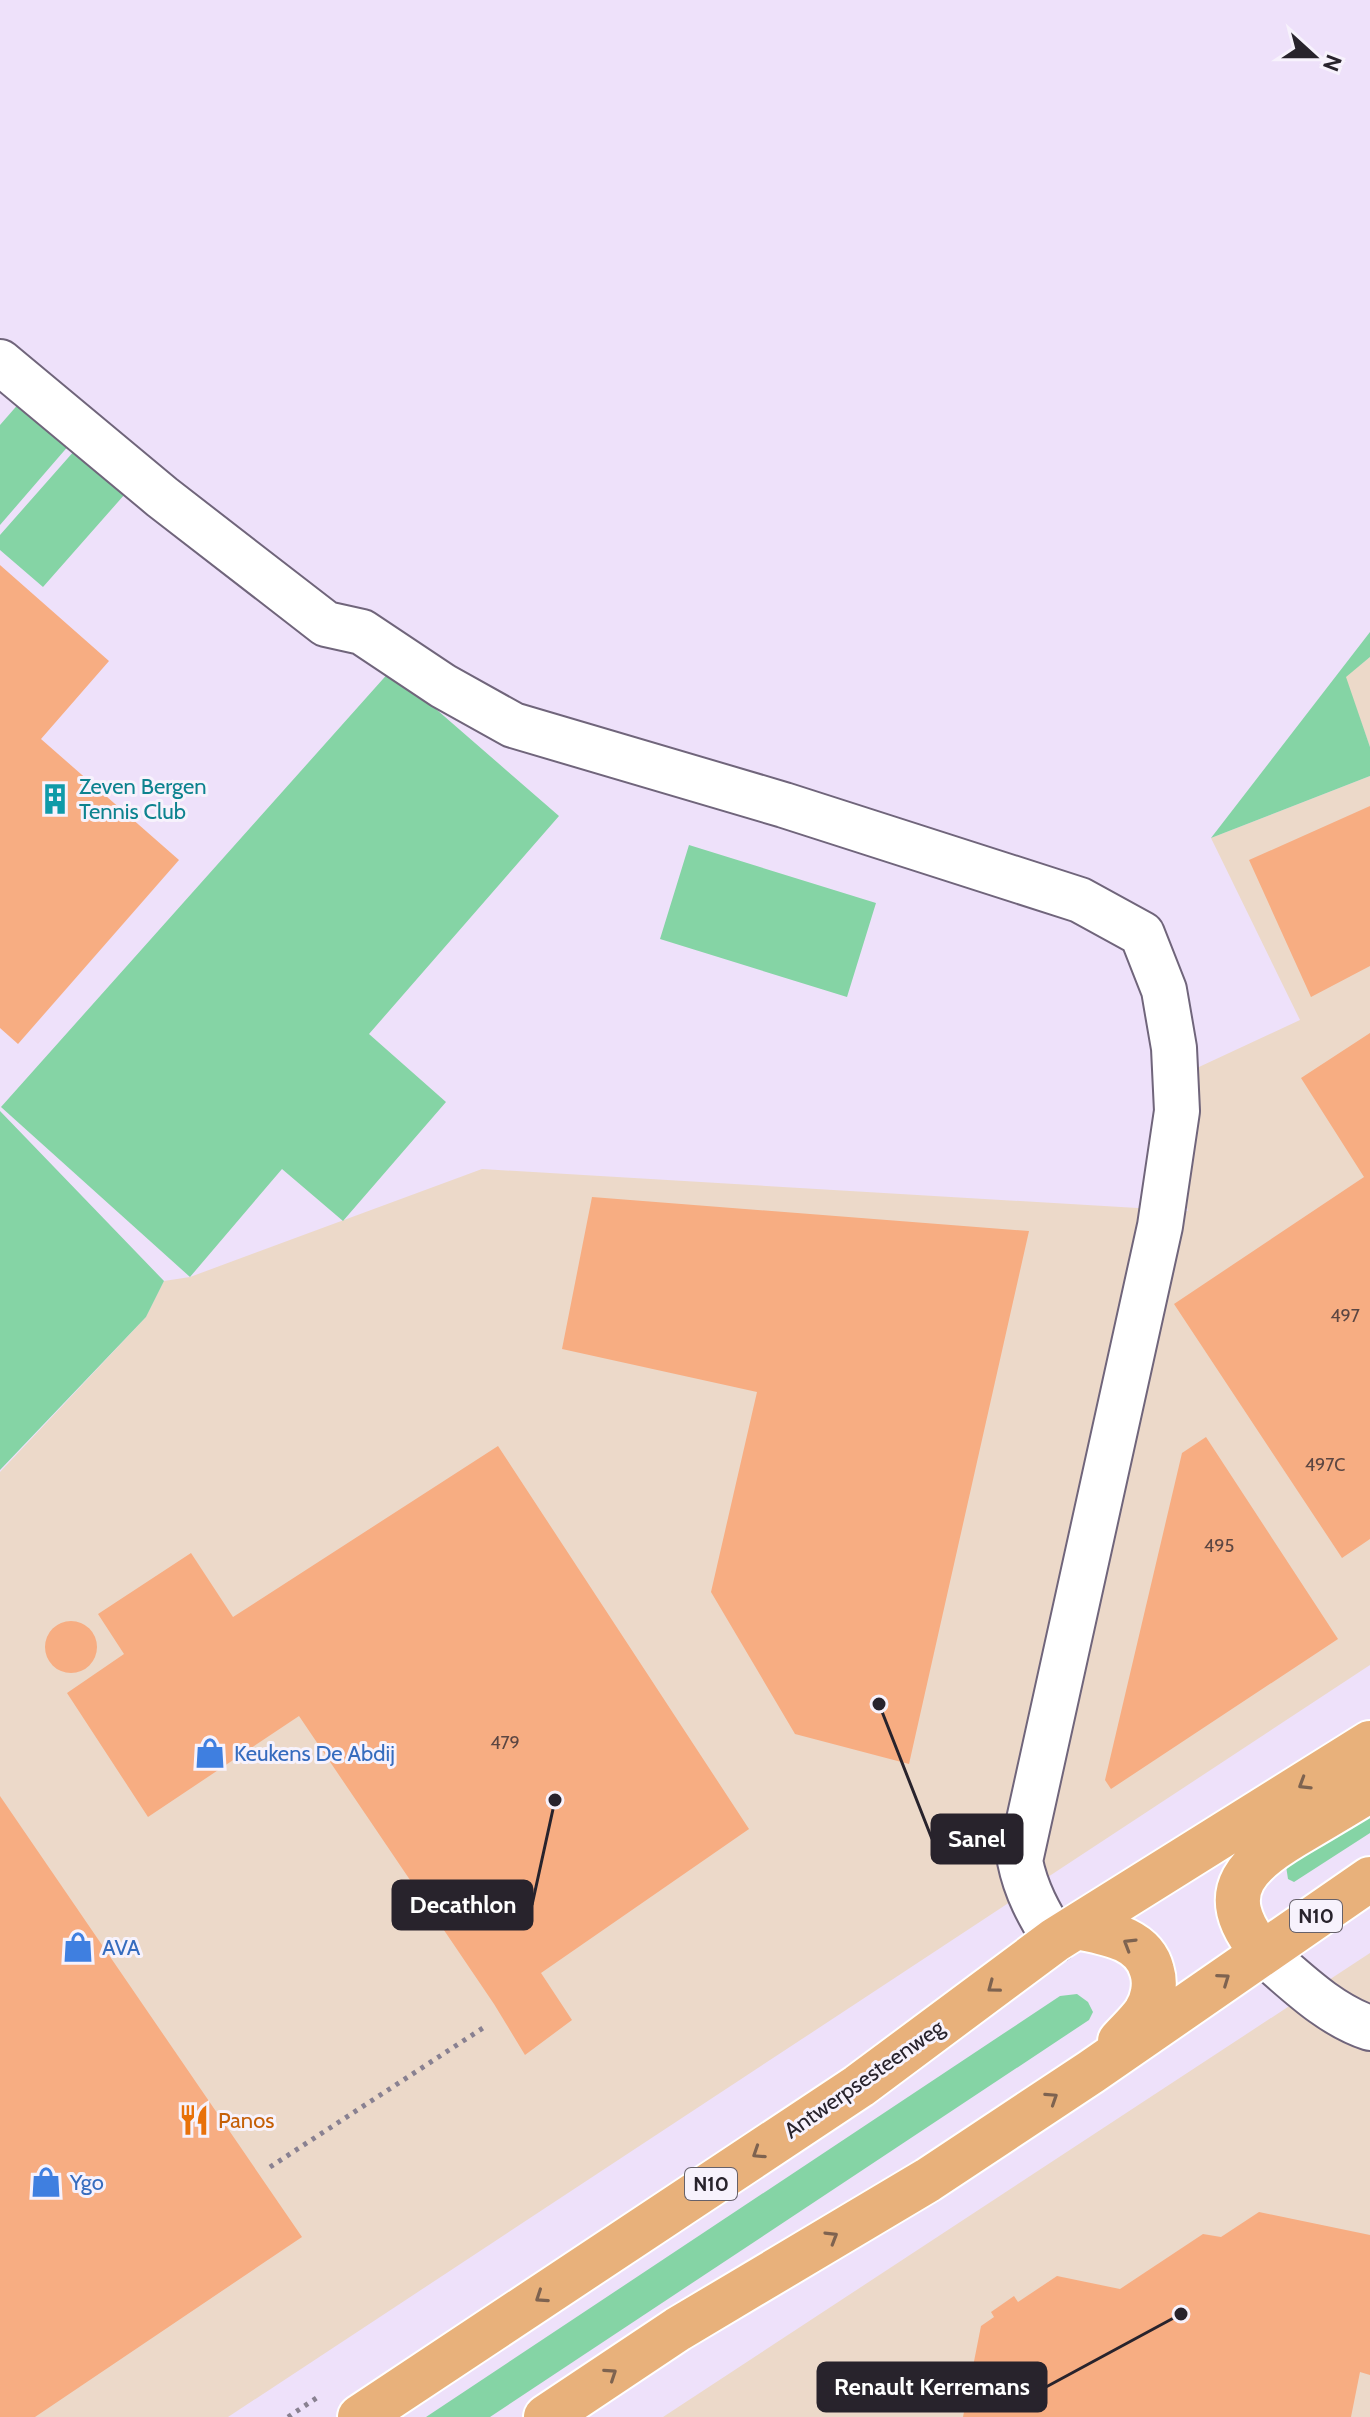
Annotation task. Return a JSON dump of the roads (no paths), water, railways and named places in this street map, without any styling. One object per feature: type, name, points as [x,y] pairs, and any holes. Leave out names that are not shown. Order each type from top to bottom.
[{"type":"main road","name":"Antwerpsesteenweg","points":[[360,2417],[859,2086],[1066,1934],[1370,1743]]},
{"type":"main road","points":[[1262,1952],[1246,1933],[1240,1912],[1238,1892],[1249,1868],[1267,1851],[1370,1790]]},
{"type":"main road","name":"N10","points":[[546,2417],[678,2329],[928,2180],[1091,2072],[1370,1879]]},
{"type":"main road","points":[[1066,1934],[1114,1935],[1133,1944],[1149,1957],[1155,1983],[1146,2012],[1091,2072]]},
{"type":"street","points":[[0,362],[162,497],[326,624],[362,632],[443,686],[513,725],[799,810],[1080,900],[1142,934],[1164,990],[1174,1048],[1177,1111],[1160,1226],[1020,1861],[1033,1903],[1066,1934]]},
{"type":"street","points":[[1262,1952],[1321,2002],[1353,2022],[1370,2028]]},
{"type":"place","name":"Zeven Bergen Tennis Club","points":[[55,799]]},
{"type":"place","name":"Sanel","points":[[879,1704]]},
{"type":"place","name":"Keukens De Abdij","points":[[210,1753]]},
{"type":"place","name":"Decathlon","points":[[555,1800]]},
{"type":"place","name":"AVA","points":[[78,1947]]},
{"type":"place","name":"Panos","points":[[194,2120]]},
{"type":"place","name":"Ygo","points":[[46,2182]]},
{"type":"place","name":"Renault Kerremans","points":[[1181,2314]]}]
